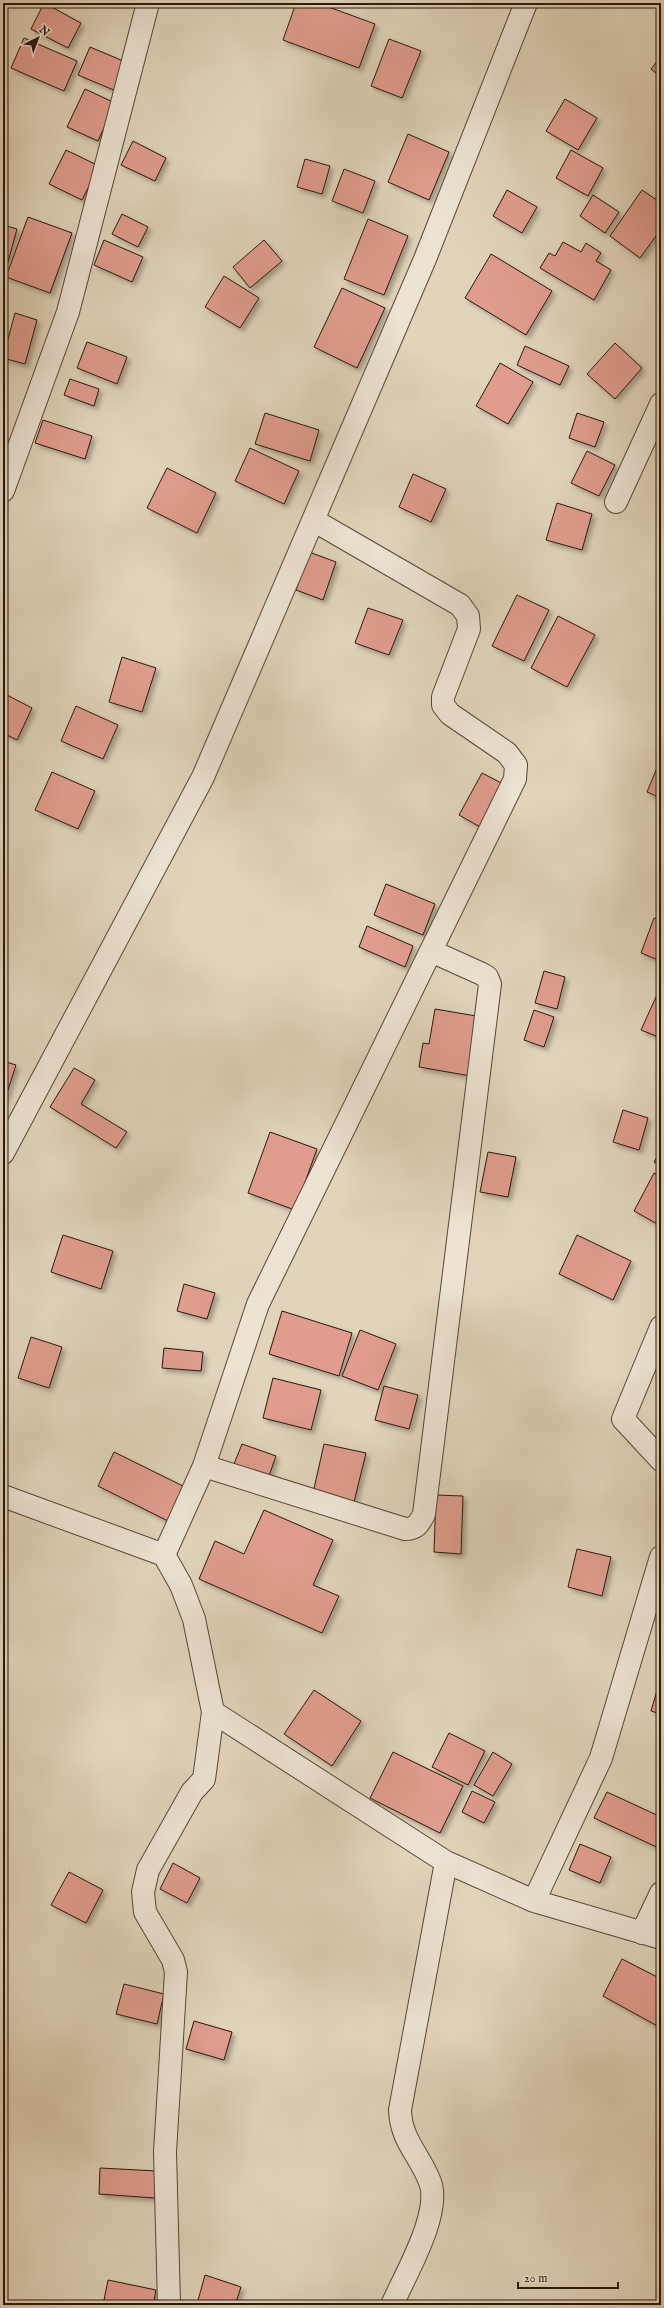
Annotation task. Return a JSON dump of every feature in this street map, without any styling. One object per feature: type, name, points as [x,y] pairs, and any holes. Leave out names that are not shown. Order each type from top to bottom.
[{"type":"street","points":[[3,492],[68,312],[148,3]]},
{"type":"street","points":[[3,1153],[202,777],[425,259],[526,3]]},
{"type":"street","points":[[616,502],[661,404]]},
{"type":"street","points":[[164,1555],[204,1466],[258,1304],[515,779],[516,765],[507,753],[450,714],[443,705],[443,697],[469,629],[468,616],[460,605],[313,520]]},
{"type":"street","points":[[204,1466],[405,1529],[413,1529],[420,1523],[424,1514],[490,984],[487,977],[482,974],[432,951]]},
{"type":"street","points":[[658,1452],[622,1419],[661,1327]]},
{"type":"street","points":[[3,1496],[164,1555],[181,1585],[194,1619],[213,1712],[204,1779],[192,1792],[148,1870],[143,1892],[145,1912],[173,1960],[176,1972],[165,2152],[169,2305]]},
{"type":"street","points":[[534,1901],[601,1758],[661,1557]]},
{"type":"street","points":[[213,1712],[446,1862],[534,1901],[652,1936],[661,1893]]},
{"type":"street","points":[[392,2305],[431,2216],[434,2200],[430,2182],[403,2131],[400,2110],[446,1862]]},
{"type":"building","points":[[44,3],[81,23],[68,48],[31,29]]},
{"type":"building","points":[[296,3],[318,3],[375,24],[359,68],[283,40]]},
{"type":"building","points":[[24,38],[77,61],[64,91],[11,68]]},
{"type":"building","points":[[389,39],[421,51],[402,98],[371,86]]},
{"type":"building","points":[[90,47],[128,63],[116,91],[78,75]]},
{"type":"building","points":[[661,56],[661,77],[651,69]]},
{"type":"building","points":[[85,89],[115,103],[98,141],[67,127]]},
{"type":"building","points":[[565,99],[597,118],[578,150],[546,131]]},
{"type":"building","points":[[408,134],[449,152],[429,200],[388,182]]},
{"type":"building","points":[[133,141],[166,158],[155,181],[121,165]]},
{"type":"building","points":[[66,150],[99,166],[82,200],[49,184]]},
{"type":"building","points":[[571,150],[603,168],[588,196],[556,178]]},
{"type":"building","points":[[305,159],[330,166],[322,194],[297,187]]},
{"type":"building","points":[[344,169],[375,181],[363,213],[332,201]]},
{"type":"building","points":[[507,190],[537,207],[522,233],[493,216]]},
{"type":"building","points":[[642,190],[661,203],[661,229],[640,258],[610,236]]},
{"type":"building","points":[[593,195],[619,212],[605,233],[580,216]]},
{"type":"building","points":[[122,214],[148,227],[138,247],[112,234]]},
{"type":"building","points":[[28,217],[72,233],[50,293],[6,277]]},
{"type":"building","points":[[368,219],[408,236],[384,295],[344,279]]},
{"type":"building","points":[[3,225],[17,229],[8,262],[3,261]]},
{"type":"building","points":[[104,240],[143,257],[132,282],[94,265]]},
{"type":"building","points":[[264,240],[282,261],[250,288],[233,267]]},
{"type":"building","points":[[563,242],[581,252],[586,243],[601,253],[596,261],[611,270],[594,300],[540,268],[549,253],[555,256]]},
{"type":"building","points":[[491,254],[552,291],[526,335],[465,298]]},
{"type":"building","points":[[224,276],[259,298],[240,328],[205,307]]},
{"type":"building","points":[[342,288],[385,308],[357,368],[314,347]]},
{"type":"building","points":[[15,313],[37,320],[25,364],[3,358]]},
{"type":"building","points":[[87,342],[127,357],[117,384],[77,368]]},
{"type":"building","points":[[615,343],[642,368],[615,399],[587,374]]},
{"type":"building","points":[[525,346],[569,366],[560,385],[517,365]]},
{"type":"building","points":[[500,363],[533,382],[508,424],[476,406]]},
{"type":"building","points":[[70,379],[99,389],[94,406],[64,395]]},
{"type":"building","points":[[265,413],[319,430],[310,461],[255,444]]},
{"type":"building","points":[[577,413],[604,422],[595,447],[569,438]]},
{"type":"building","points":[[43,420],[92,436],[85,459],[35,443]]},
{"type":"building","points":[[250,448],[299,471],[284,504],[235,481]]},
{"type":"building","points":[[587,451],[615,465],[599,496],[571,483]]},
{"type":"building","points":[[167,468],[216,493],[197,533],[147,508]]},
{"type":"building","points":[[413,474],[446,489],[431,522],[399,507]]},
{"type":"building","points":[[557,503],[592,514],[582,550],[546,540]]},
{"type":"building","points":[[309,552],[336,562],[323,600],[296,590]]},
{"type":"building","points":[[517,595],[549,610],[524,661],[492,646]]},
{"type":"building","points":[[368,608],[403,620],[389,655],[355,643]]},
{"type":"building","points":[[558,616],[595,635],[567,687],[531,668]]},
{"type":"building","points":[[122,657],[156,668],[142,712],[109,702]]},
{"type":"building","points":[[3,693],[32,708],[17,740],[3,733]]},
{"type":"building","points":[[76,706],[118,725],[103,759],[61,741]]},
{"type":"building","points":[[661,758],[661,798],[647,792]]},
{"type":"building","points":[[52,772],[95,791],[78,829],[35,810]]},
{"type":"building","points":[[482,773],[505,785],[482,828],[459,815]]},
{"type":"building","points":[[386,884],[435,904],[423,935],[374,915]]},
{"type":"building","points":[[654,918],[661,920],[661,961],[641,953]]},
{"type":"building","points":[[367,926],[413,946],[405,967],[359,947]]},
{"type":"building","points":[[544,971],[565,977],[557,1009],[535,1003]]},
{"type":"building","points":[[661,986],[661,1038],[641,1030]]},
{"type":"building","points":[[435,1009],[482,1017],[471,1076],[419,1067],[423,1043],[429,1044]]},
{"type":"building","points":[[534,1010],[554,1017],[544,1047],[524,1040]]},
{"type":"building","points":[[3,1061],[16,1065],[3,1105]]},
{"type":"building","points":[[74,1068],[95,1080],[81,1104],[127,1132],[116,1148],[50,1107]]},
{"type":"building","points":[[623,1110],[648,1118],[639,1150],[613,1142]]},
{"type":"building","points":[[270,1132],[317,1149],[295,1210],[248,1193]]},
{"type":"building","points":[[661,1150],[661,1166],[654,1162]]},
{"type":"building","points":[[488,1152],[516,1157],[508,1197],[480,1192]]},
{"type":"building","points":[[654,1173],[661,1177],[661,1226],[634,1211]]},
{"type":"building","points":[[63,1235],[113,1251],[101,1289],[51,1272]]},
{"type":"building","points":[[577,1235],[631,1261],[613,1300],[559,1274]]},
{"type":"building","points":[[184,1284],[215,1293],[207,1319],[177,1311]]},
{"type":"building","points":[[282,1311],[352,1333],[339,1376],[269,1354]]},
{"type":"building","points":[[360,1330],[396,1344],[378,1390],[342,1376]]},
{"type":"building","points":[[31,1337],[62,1347],[49,1388],[18,1378]]},
{"type":"building","points":[[164,1348],[203,1352],[201,1371],[162,1368]]},
{"type":"building","points":[[273,1378],[321,1390],[311,1430],[263,1418]]},
{"type":"building","points":[[384,1386],[418,1395],[409,1429],[375,1420]]},
{"type":"building","points":[[242,1444],[276,1456],[269,1476],[234,1464]]},
{"type":"building","points":[[324,1444],[366,1453],[354,1502],[313,1493]]},
{"type":"building","points":[[114,1452],[185,1487],[168,1521],[98,1486]]},
{"type":"building","points":[[436,1495],[463,1496],[461,1554],[434,1552]]},
{"type":"building","points":[[264,1510],[333,1540],[313,1585],[339,1596],[322,1633],[199,1579],[215,1541],[244,1554]]},
{"type":"building","points":[[577,1549],[611,1557],[602,1596],[568,1587]]},
{"type":"building","points":[[661,1677],[661,1714],[651,1711]]},
{"type":"building","points":[[314,1690],[361,1721],[332,1766],[284,1734]]},
{"type":"building","points":[[449,1733],[485,1751],[468,1785],[432,1767]]},
{"type":"building","points":[[393,1752],[463,1786],[440,1833],[370,1798]]},
{"type":"building","points":[[493,1752],[512,1764],[493,1796],[474,1785]]},
{"type":"building","points":[[472,1791],[495,1802],[484,1823],[462,1812]]},
{"type":"building","points":[[607,1792],[661,1817],[661,1849],[594,1818]]},
{"type":"building","points":[[580,1844],[611,1857],[600,1883],[569,1870]]},
{"type":"building","points":[[173,1863],[200,1878],[187,1903],[160,1889]]},
{"type":"building","points":[[69,1872],[103,1890],[86,1923],[51,1905]]},
{"type":"building","points":[[622,1959],[661,1979],[661,2028],[603,1996]]},
{"type":"building","points":[[124,1984],[164,1994],[157,2024],[116,2014]]},
{"type":"building","points":[[194,2021],[232,2032],[224,2060],[186,2049]]},
{"type":"building","points":[[100,2168],[157,2171],[155,2198],[99,2194]]},
{"type":"building","points":[[205,2275],[241,2287],[235,2305],[197,2304]]},
{"type":"building","points":[[108,2280],[156,2290],[153,2305],[103,2305]]}]
